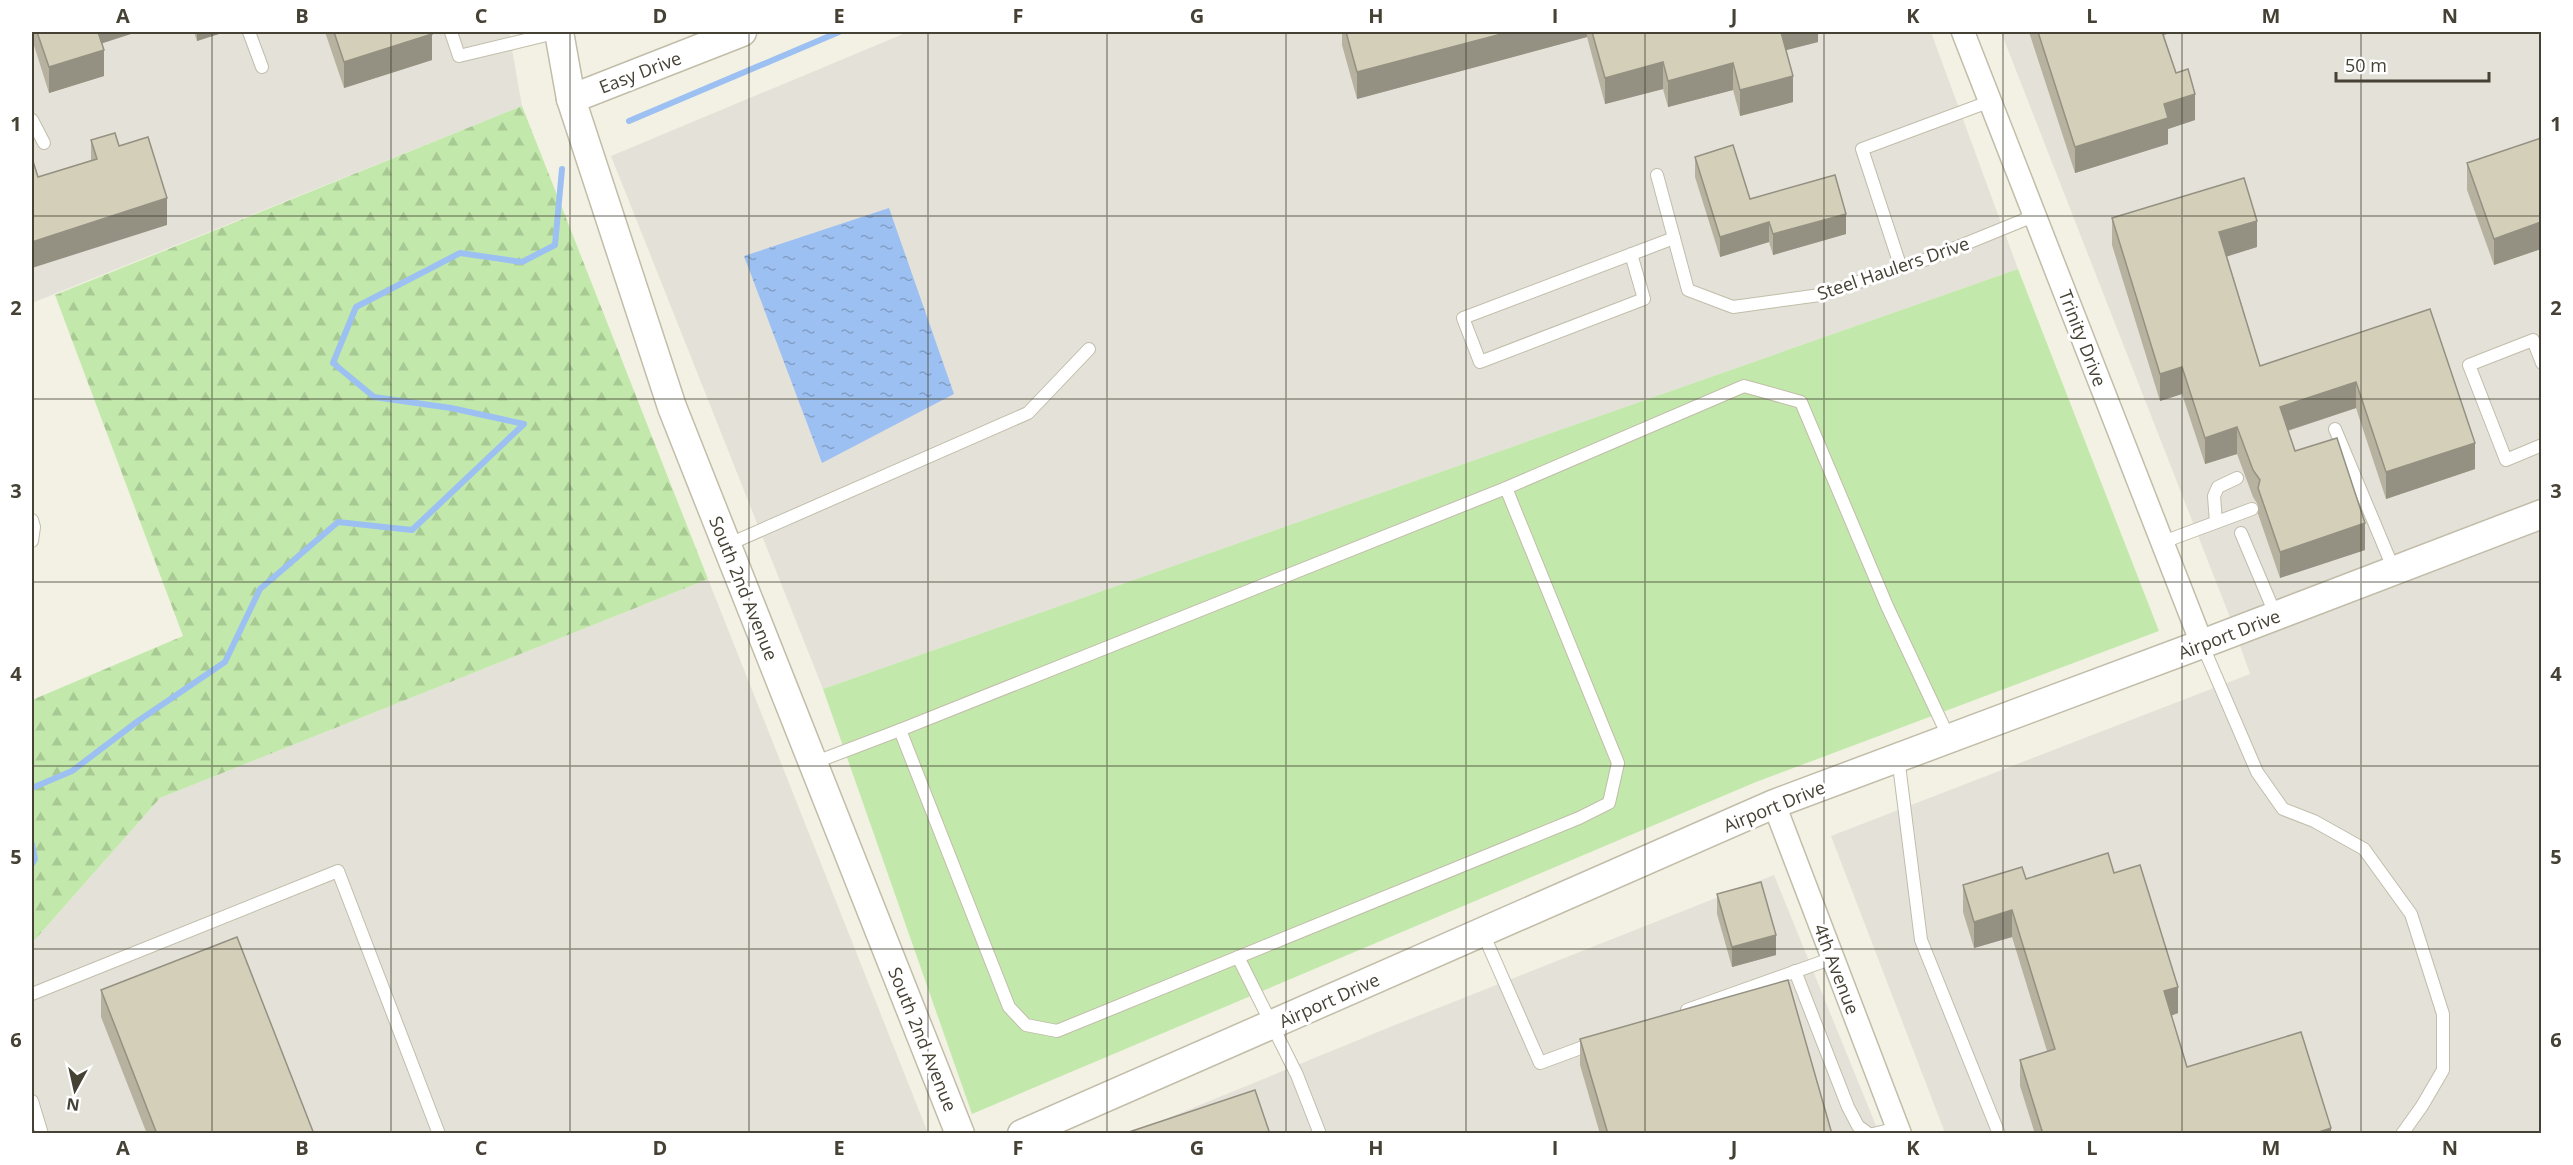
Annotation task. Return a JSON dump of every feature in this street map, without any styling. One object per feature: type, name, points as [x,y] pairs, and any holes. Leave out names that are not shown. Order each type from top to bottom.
[{"type":"street","name":"South 2nd Avenue","points":[[559,32],[571,99],[672,407],[960,1134]]},
{"type":"street","name":"Easy Drive","points":[[571,99],[742,32]]},
{"type":"street","name":"Trinity Drive","points":[[1963,32],[2202,644]]},
{"type":"street","name":"Airport Drive","points":[[1022,1134],[1774,804],[2277,616],[2541,514]]},
{"type":"street","name":"4th Avenue","points":[[1774,804],[1899,1131]]},
{"type":"lane","points":[[249,32],[261,67]]},
{"type":"lane","points":[[451,32],[459,56],[559,32]]},
{"type":"lane","points":[[1901,268],[1862,148],[1991,101]]},
{"type":"lane","points":[[32,120],[44,143]]},
{"type":"lane","name":"Steel Haulers Drive","points":[[1657,175],[1688,290],[1733,307],[1820,295],[1933,257],[2036,214]]},
{"type":"lane","points":[[1631,254],[1644,298],[1480,362],[1462,318],[1631,254],[1674,238]]},
{"type":"lane","points":[[2541,363],[2533,340],[2469,365],[2506,460],[2541,445]]},
{"type":"lane","points":[[727,545],[1028,413],[1089,349]]},
{"type":"lane","points":[[813,763],[1506,488],[1744,386],[1801,402],[1887,606],[1949,738]]},
{"type":"lane","points":[[2335,429],[2394,570]]},
{"type":"lane","points":[[2216,522],[2214,496],[2218,487],[2237,478]]},
{"type":"lane","points":[[900,730],[1009,1007],[1026,1025],[1057,1031],[1579,818],[1609,803],[1618,763],[1506,488]]},
{"type":"lane","points":[[2163,543],[2252,509]]},
{"type":"lane","points":[[32,520],[34,527],[32,541]]},
{"type":"lane","points":[[2241,533],[2277,616]]},
{"type":"lane","points":[[2202,644],[2257,772],[2283,808],[2364,849],[2411,914],[2443,1014],[2442,1070],[2422,1106],[2402,1134]]},
{"type":"lane","points":[[1898,758],[1921,940],[1999,1134]]},
{"type":"lane","points":[[32,994],[338,871],[439,1134]]},
{"type":"lane","points":[[1482,931],[1540,1063],[1606,1038]]},
{"type":"lane","points":[[1238,957],[1297,1075],[1320,1134]]},
{"type":"lane","points":[[1673,1014],[1833,958]]},
{"type":"lane","points":[[1795,971],[1848,1107],[1858,1126],[1871,1134],[1899,1131]]},
{"type":"lane","points":[[32,1101],[42,1134]]},
{"type":"shaded area","points":[[32,32],[509,32],[522,106],[32,303]]},
{"type":"shaded area","points":[[908,32],[1931,32],[2018,269],[823,689],[611,156]]},
{"type":"shaded area","points":[[2001,32],[2541,32],[2541,1133],[1945,1133],[1831,836],[2250,674]]},
{"type":"shaded area","points":[[708,579],[928,1133],[32,1134],[32,943],[160,798]]},
{"type":"shaded area","points":[[1774,875],[1879,1133],[1129,1134],[1390,1027]]},
{"type":"green space","points":[[522,106],[708,579],[160,798],[32,943],[32,700],[183,636],[55,295]]},
{"type":"green space","points":[[2018,269],[2159,631],[1756,782],[972,1114],[823,689]]},
{"type":"water","points":[[889,208],[954,394],[822,463],[744,256]]},
{"type":"building","points":[[37,32],[98,32],[104,50],[49,67]]},
{"type":"building","points":[[334,32],[431,32],[432,34],[344,62]]},
{"type":"building","points":[[1346,32],[1509,32],[1357,72]]},
{"type":"building","points":[[1592,32],[1781,32],[1793,76],[1740,90],[1733,63],[1668,81],[1663,62],[1605,78]]},
{"type":"building","points":[[2038,32],[2162,32],[2176,73],[2188,69],[2195,94],[2164,104],[2168,118],[2075,147]]},
{"type":"building","points":[[115,133],[119,146],[148,137],[167,198],[32,242],[32,158],[38,177],[97,159],[91,140]]},
{"type":"building","points":[[2541,138],[2541,222],[2494,239],[2467,163]]},
{"type":"building","points":[[1733,145],[1750,199],[1835,175],[1846,214],[1773,234],[1769,222],[1720,237],[1695,157]]},
{"type":"building","points":[[2244,178],[2257,221],[2219,232],[2260,366],[2430,309],[2475,443],[2386,472],[2356,382],[2280,407],[2295,451],[2337,438],[2365,523],[2280,552],[2258,488],[2260,480],[2253,470],[2237,427],[2205,438],[2182,367],[2160,374],[2112,218]]},
{"type":"building","points":[[2108,853],[2114,873],[2140,865],[2178,987],[2164,991],[2187,1067],[2301,1032],[2331,1128],[2313,1134],[2043,1134],[2020,1060],[2055,1049],[2012,910],[1974,922],[1963,885],[2022,867],[2026,879]]},
{"type":"building","points":[[1761,882],[1776,935],[1732,947],[1717,894]]},
{"type":"building","points":[[237,937],[314,1134],[157,1134],[101,990]]},
{"type":"building","points":[[1788,980],[1832,1134],[1608,1134],[1580,1039]]},
{"type":"building","points":[[1255,1090],[1270,1134],[1123,1134]]},
{"type":"waterway","points":[[629,121],[839,32]]},
{"type":"waterway","points":[[32,788],[72,771],[138,721],[225,662],[260,589],[338,522],[412,530],[524,424],[451,408],[374,397],[333,363],[356,307],[460,253],[522,262],[555,245],[562,169]]},
{"type":"waterway","points":[[32,844],[35,859],[32,864]]}]
